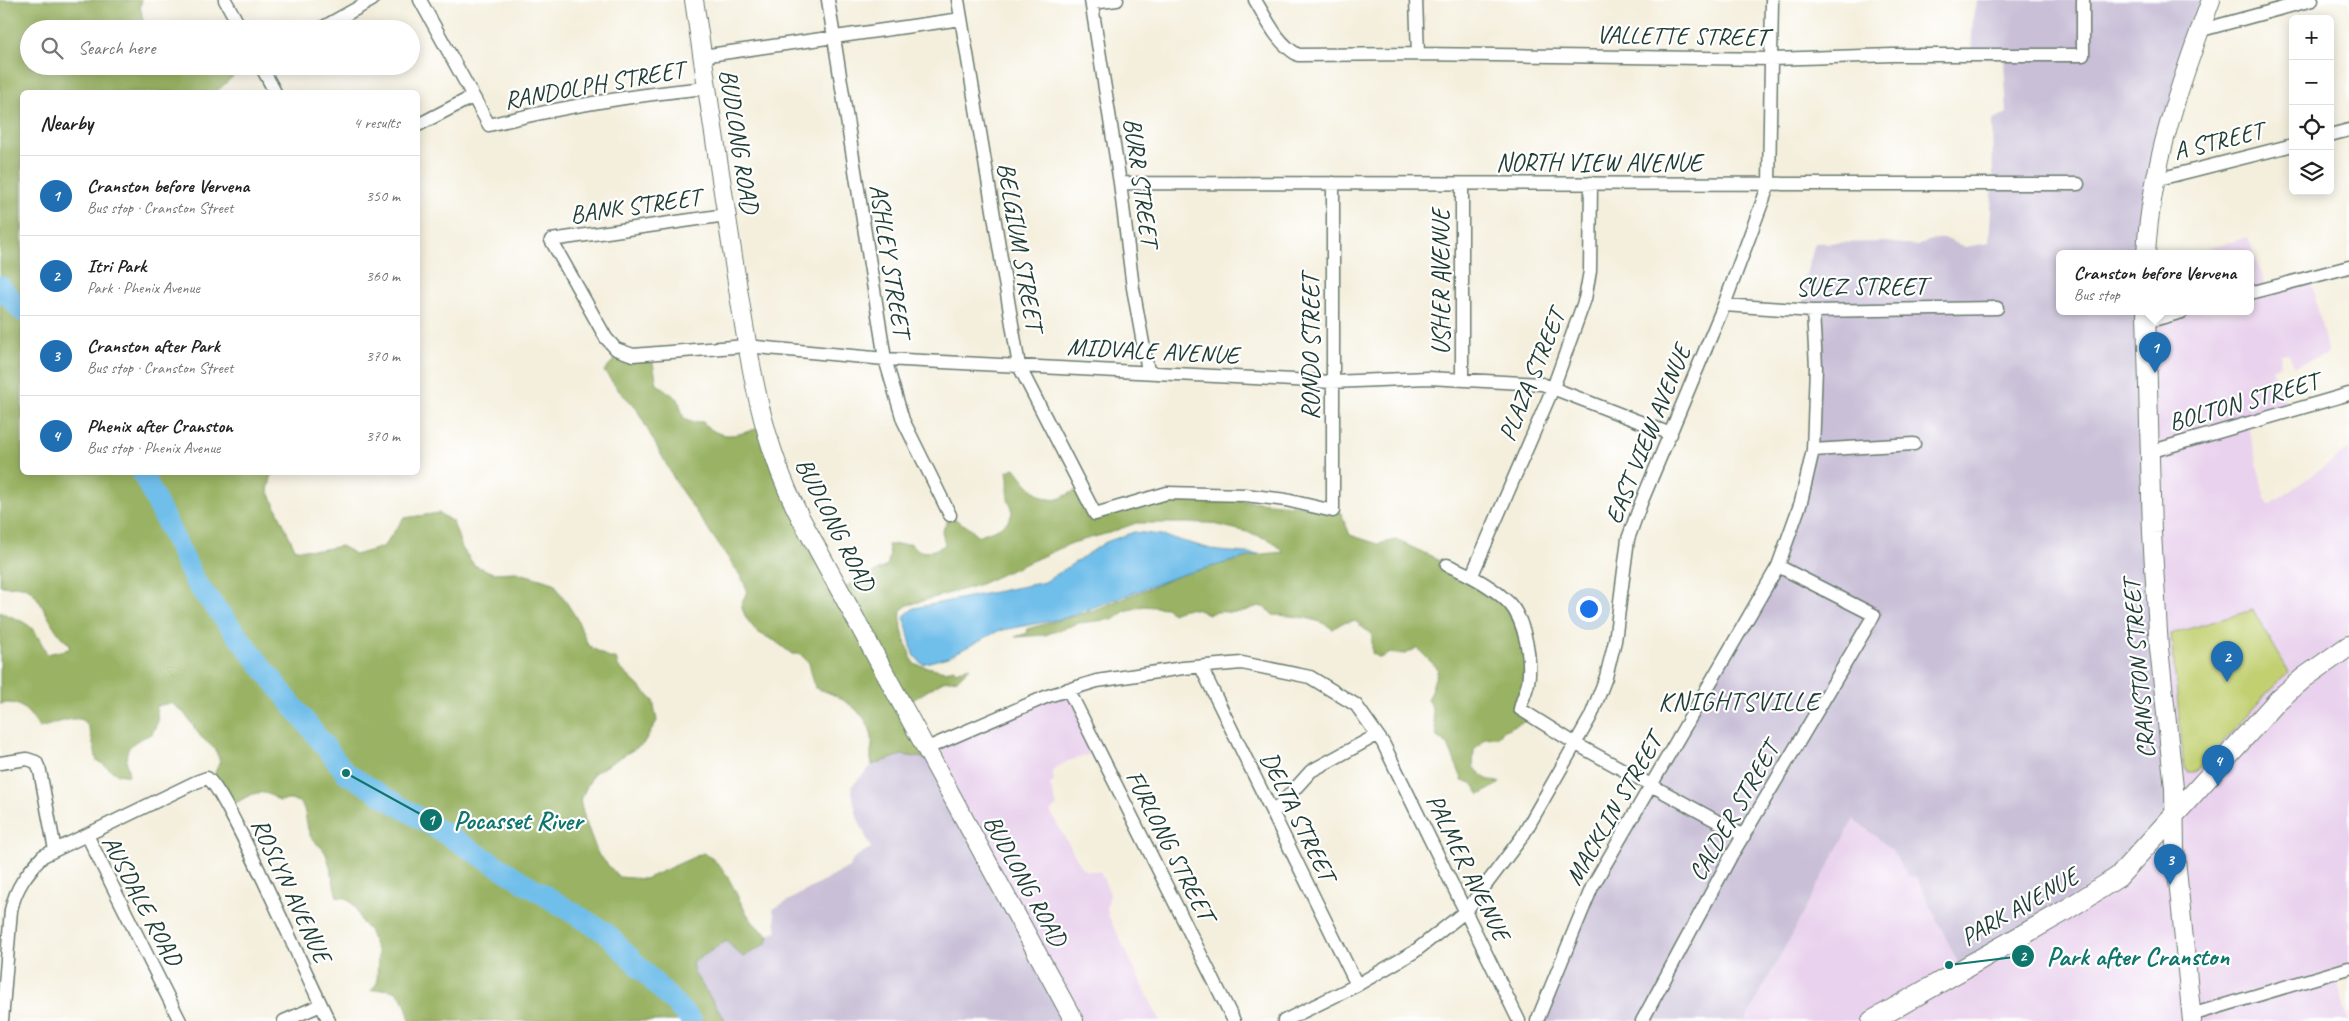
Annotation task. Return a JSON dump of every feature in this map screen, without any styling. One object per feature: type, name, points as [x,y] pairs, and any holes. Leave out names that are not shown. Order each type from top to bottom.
[{"type":"main road","name":"BUDLONG ROAD","points":[[694,0],[746,346],[761,417],[790,497],[1074,1021]]},
{"type":"main road","points":[[2146,250],[2155,180],[2170,112],[2198,31],[2211,0]]},
{"type":"main road","name":"CRANSTON STREET","points":[[2146,317],[2152,532],[2159,648],[2174,788],[2175,849],[2192,1018]]},
{"type":"main road","name":"PARK AVENUE","points":[[1872,1021],[2103,888],[2118,877],[2280,699],[2305,677],[2349,646]]},
{"type":"street","points":[[226,0],[236,20]]},
{"type":"street","points":[[336,20],[372,0]]},
{"type":"street","points":[[420,124],[472,97],[420,0],[425,0]]},
{"type":"street","name":"ASHLEY STREET","points":[[828,0],[885,358],[903,420],[950,514]]},
{"type":"street","name":"BELGIUM STREET","points":[[958,0],[1019,366],[1095,514],[1167,493],[1245,495],[1286,500],[1333,511]]},
{"type":"street","points":[[1092,2],[1118,0]]},
{"type":"street","name":"VALLETTE STREET","points":[[1255,0],[1278,39],[1288,49],[1298,55],[1418,54],[1772,59],[1893,55],[2083,55],[2083,0]]},
{"type":"street","points":[[1416,0],[1418,54]]},
{"type":"street","name":"EAST VIEW AVENUE","points":[[1284,1021],[1357,985],[1414,952],[1466,911],[1522,837],[1591,716],[1608,668],[1615,641],[1628,539],[1640,503],[1671,434],[1724,305],[1769,184],[1772,0]]},
{"type":"street","points":[[2198,31],[2312,0]]},
{"type":"street","name":"BURR STREET","points":[[1092,2],[1148,371]]},
{"type":"street","points":[[702,56],[961,18]]},
{"type":"street","points":[[266,75],[274,90]]},
{"type":"street","name":"RANDOLPH STREET","points":[[472,97],[489,125],[520,117],[659,93],[706,88]]},
{"type":"street","points":[[2334,134],[2349,130]]},
{"type":"street","name":"A STREET","points":[[2155,180],[2289,146]]},
{"type":"street","name":"NORTH VIEW AVENUE","points":[[1120,183],[2078,184]]},
{"type":"street","name":"RONDO STREET","points":[[1333,183],[1333,511]]},
{"type":"street","name":"PLAZA STREET","points":[[1472,575],[1553,388],[1585,299],[1590,271],[1591,183]]},
{"type":"street","name":"USHER AVENUE","points":[[1462,184],[1462,380]]},
{"type":"street","name":"BANK STREET","points":[[625,354],[616,349],[606,338],[551,240],[726,214]]},
{"type":"street","points":[[2254,292],[2349,267]]},
{"type":"street","name":"SUEZ STREET","points":[[1724,305],[1814,311],[1997,308]]},
{"type":"street","name":"MACKLIN STREET","points":[[1536,1021],[1592,887],[1653,785],[1778,566],[1800,502],[1814,450],[1816,367],[1814,311]]},
{"type":"street","points":[[2146,317],[2160,315]]},
{"type":"street","name":"MIDVALE AVENUE","points":[[625,354],[648,355],[746,346],[885,358],[1332,382],[1428,378],[1542,384],[1671,434]]},
{"type":"street","name":"BOLTON STREET","points":[[2149,452],[2349,394]]},
{"type":"street","points":[[1814,450],[1914,444]]},
{"type":"street","points":[[1448,565],[1472,575],[1510,604],[1524,631],[1529,654],[1528,682],[1520,708],[1576,744],[1744,836]]},
{"type":"street","name":"CALDER STREET","points":[[1642,1021],[1744,836],[1874,615],[1778,566]]},
{"type":"street","name":"PALMER AVENUE","points":[[926,748],[1048,696],[1097,681],[1242,663],[1310,677],[1356,704],[1383,743],[1518,1021]]},
{"type":"street","name":"DELTA STREET","points":[[1201,667],[1357,985]]},
{"type":"street","name":"FURLONG STREET","points":[[1068,690],[1234,1021]]},
{"type":"street","points":[[1273,813],[1311,770],[1377,735]]},
{"type":"street","points":[[0,764],[28,759],[36,762],[40,770],[56,850]]},
{"type":"street","name":"ROSLYN AVENUE","points":[[87,835],[196,782],[207,778],[211,780],[235,822],[328,1021]]},
{"type":"street","name":"AUSDALE ROAD","points":[[2,1021],[10,910],[14,895],[31,869],[43,856],[87,835],[180,1021]]},
{"type":"street","points":[[2192,1018],[2349,968]]},
{"type":"street","points":[[284,1021],[320,1005]]},
{"type":"shaded area","points":[[1977,0],[2210,0],[2195,41],[2147,250],[2056,250],[2056,315],[2145,315],[2172,817],[2130,860],[1960,967],[1916,877],[1907,875],[1892,850],[1854,819],[1745,1021],[1537,1021],[1590,893],[1777,570],[1815,438],[1813,313],[1803,308],[1804,281],[1815,243],[1886,242],[1917,246],[1927,241],[1944,238],[1965,247],[1989,243],[1993,177],[1992,120],[2007,113],[2004,59],[1971,56],[1973,17]]},
{"type":"shaded area","points":[[2248,237],[2253,250],[2201,250]]},
{"type":"shaded area","points":[[2254,254],[2267,290],[2311,279],[2328,354],[2295,366],[2288,353],[2281,354],[2280,365],[2272,369],[2288,410],[2248,425],[2265,498],[2270,505],[2349,449],[2349,969],[2335,973],[2348,1021],[1745,1021],[1854,819],[1892,850],[1912,875],[1916,877],[1930,904],[2144,315],[2254,315]]},
{"type":"shaded area","points":[[1068,691],[1097,752],[1068,761],[1052,770],[1054,781],[1050,785],[1057,806],[1050,811],[1082,868],[1087,871],[1100,871],[1110,894],[1107,906],[1108,915],[1160,1021],[1073,1021],[927,749]]},
{"type":"shaded area","points":[[902,755],[930,759],[1073,1021],[726,1021],[694,973],[692,963],[726,941],[743,957],[767,943],[769,935],[777,930],[773,909],[849,867],[855,857],[871,848],[857,817],[851,787],[872,765]]},
{"type":"green space","points":[[0,0],[142,0],[140,6],[143,20],[20,20],[20,75],[235,75],[218,90],[20,90],[20,475],[272,475],[268,490],[295,549],[320,550],[341,546],[355,555],[383,547],[404,518],[439,513],[453,522],[462,548],[474,565],[493,573],[516,572],[554,583],[577,619],[588,645],[609,658],[616,658],[618,666],[653,700],[657,721],[643,744],[594,773],[580,800],[585,820],[598,854],[619,877],[645,879],[703,853],[714,860],[723,870],[749,917],[769,935],[767,943],[743,957],[726,941],[692,963],[694,973],[726,1021],[410,1021],[403,999],[399,994],[388,990],[371,991],[377,983],[378,953],[369,930],[362,923],[355,906],[346,898],[337,897],[327,857],[324,850],[311,837],[301,804],[290,800],[279,801],[266,793],[260,793],[248,796],[228,807],[211,782],[220,761],[215,749],[201,737],[184,713],[171,703],[156,706],[158,721],[152,734],[132,744],[129,748],[127,766],[129,775],[124,775],[115,773],[97,761],[90,732],[87,724],[82,720],[67,720],[39,728],[24,708],[7,703],[0,704],[0,612],[30,626],[38,636],[47,654],[69,649],[70,644],[59,634],[36,596],[30,590],[23,586],[8,587],[0,585]]},
{"type":"green space","points":[[620,353],[652,358],[657,384],[678,399],[683,416],[687,421],[703,422],[710,429],[724,435],[738,434],[762,427],[841,589],[887,566],[890,555],[888,545],[911,544],[919,550],[927,552],[945,545],[942,531],[950,517],[972,529],[977,536],[1005,524],[1009,520],[1012,509],[1008,499],[1007,471],[1015,468],[1034,490],[1045,498],[1058,499],[1080,488],[1094,512],[1172,494],[1335,509],[1341,513],[1350,535],[1378,544],[1396,540],[1431,556],[1509,604],[1529,655],[1520,708],[1530,719],[1502,731],[1499,737],[1485,738],[1474,750],[1473,767],[1487,779],[1500,783],[1480,795],[1472,783],[1463,781],[1448,745],[1437,737],[1431,704],[1428,700],[1438,669],[1417,648],[1405,654],[1391,653],[1380,658],[1372,653],[1372,635],[1355,621],[1342,623],[1333,629],[1312,620],[1273,615],[1260,606],[1240,612],[1208,614],[1190,609],[1182,609],[1172,613],[1166,608],[1144,606],[1125,611],[1114,619],[1079,623],[1045,635],[1015,637],[1028,633],[1027,629],[1091,611],[1158,585],[1201,564],[1242,556],[1284,552],[1272,541],[1251,533],[1210,523],[1136,523],[1072,543],[978,585],[908,605],[901,610],[902,631],[914,664],[945,671],[954,669],[955,672],[970,667],[958,679],[943,681],[903,706],[930,759],[902,755],[872,765],[872,738],[870,728],[865,720],[851,705],[842,699],[815,688],[809,663],[800,654],[792,654],[775,641],[757,632],[746,618],[741,606],[747,591],[742,578],[678,486],[635,406],[619,391],[604,371]]},
{"type":"green space","points":[[2253,610],[2289,672],[2268,692],[2196,772],[2188,772],[2184,768],[2171,634]]},
{"type":"water","points":[[1134,532],[1161,535],[1218,551],[1259,554],[1181,575],[1065,618],[998,631],[948,657],[922,664],[913,654],[904,616],[914,608],[1045,582],[1106,542]]},
{"type":"waterway","points":[[0,286],[20,309]]},
{"type":"waterway","points":[[143,475],[196,583],[346,773],[606,933],[692,1021]]},
{"type":"place","name":"Cranston before Vervena","points":[[2155,373]]},
{"type":"place","name":"Itri Park","points":[[2227,682]]},
{"type":"place","name":"Pocasset River","points":[[346,773]]},
{"type":"place","name":"Phenix after Cranston","points":[[2218,786]]},
{"type":"place","name":"Cranston after Park","points":[[2170,885]]},
{"type":"place","name":"Park after Cranston","points":[[1949,965]]},
{"type":"district","name":"KNIGHTSVILLE","points":[[1739,701]]}]
